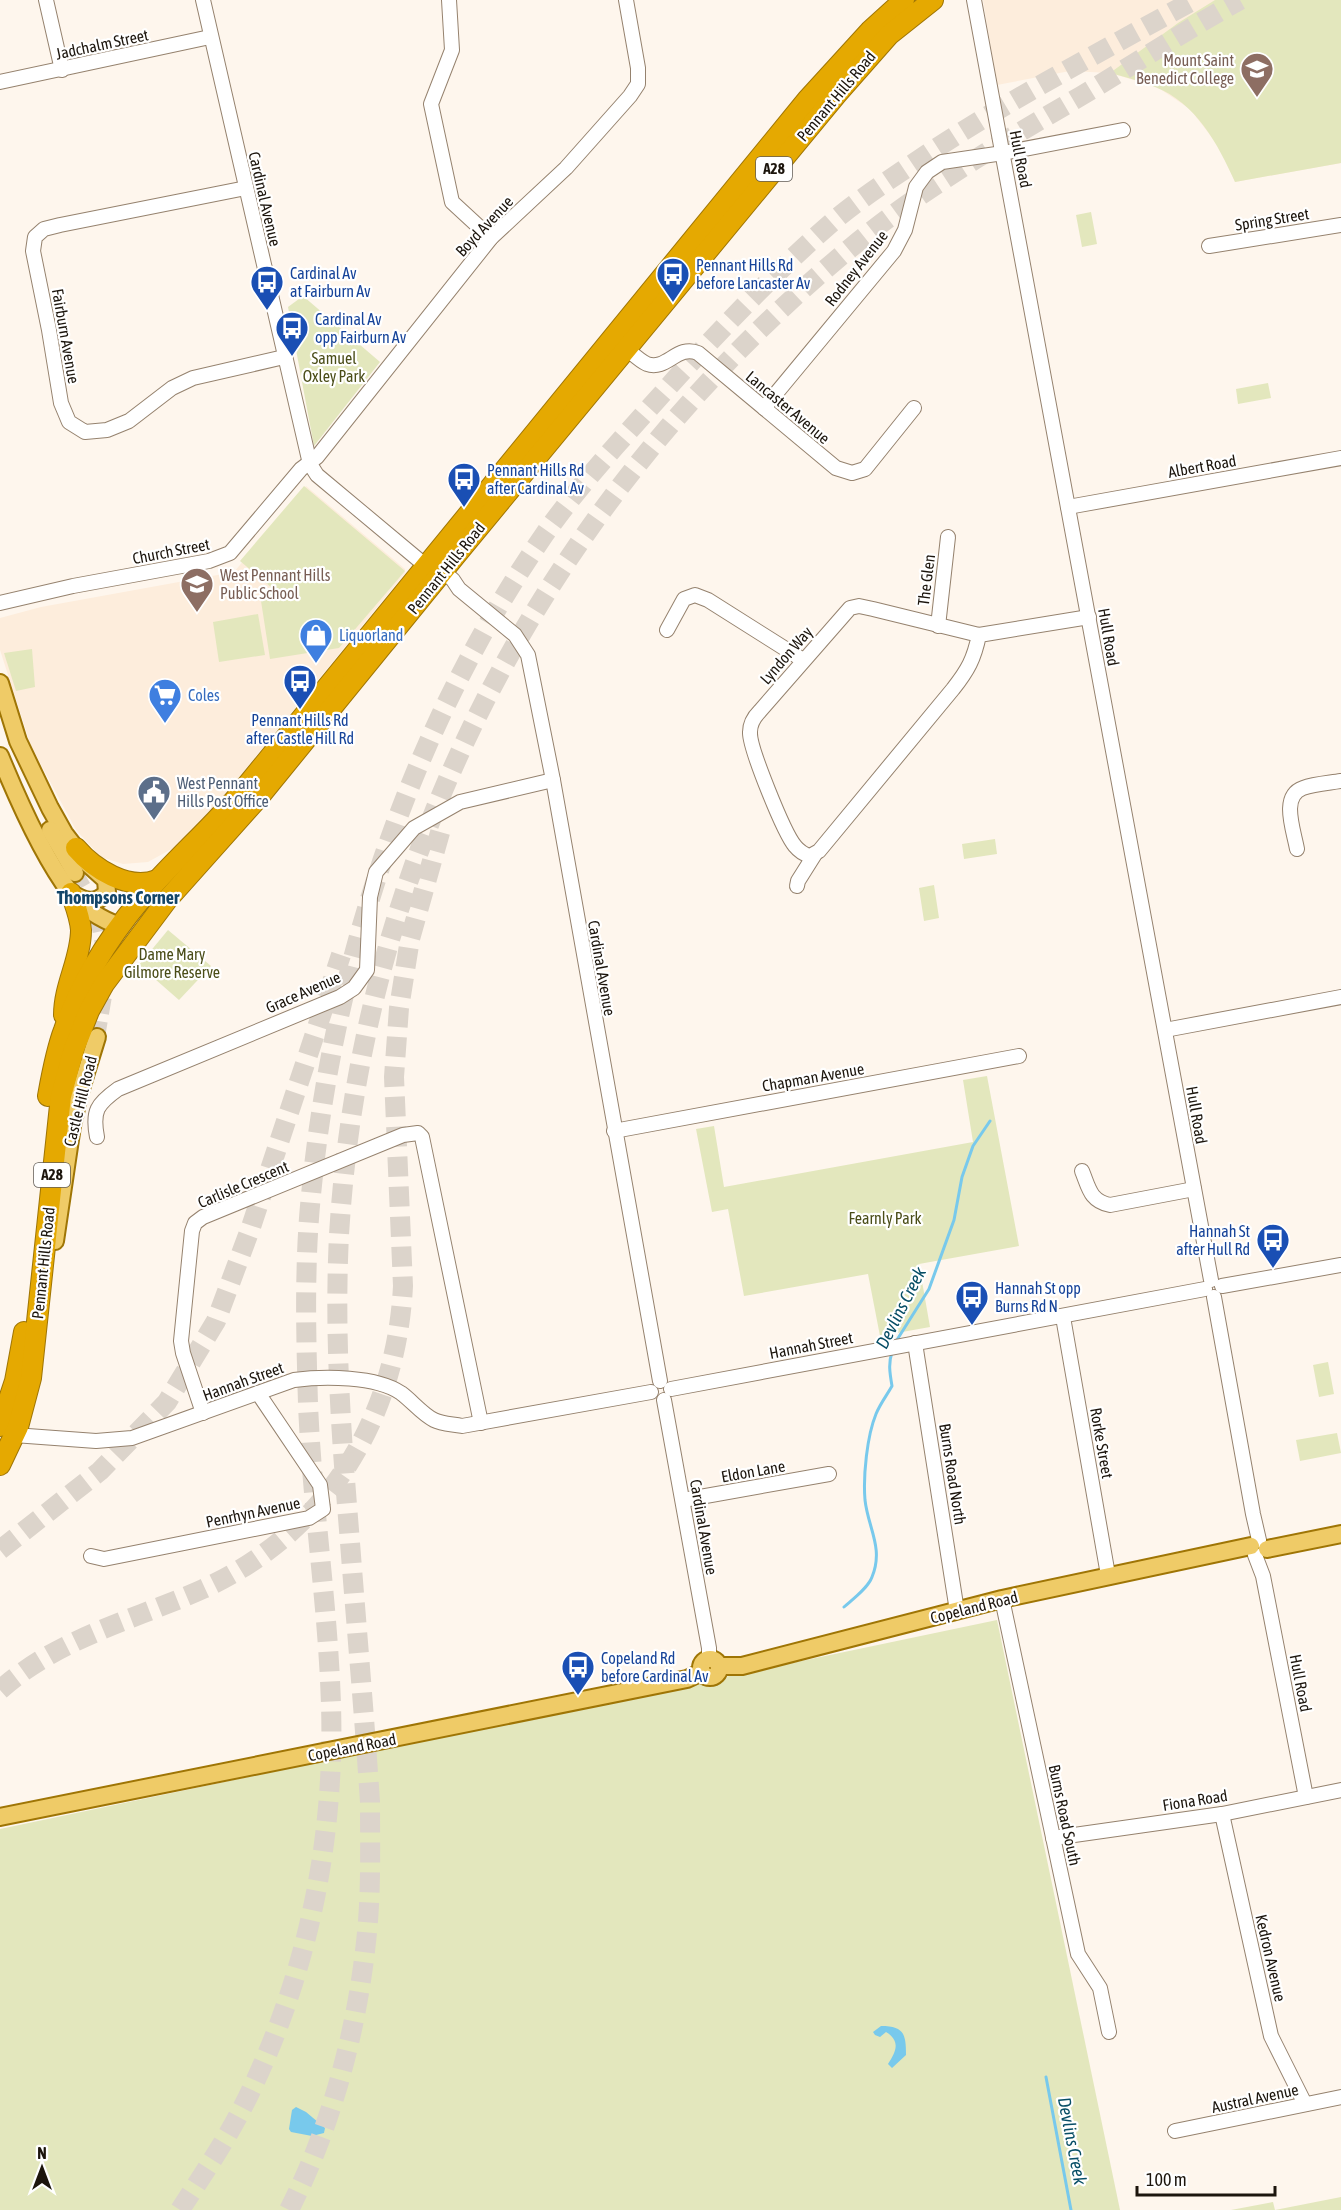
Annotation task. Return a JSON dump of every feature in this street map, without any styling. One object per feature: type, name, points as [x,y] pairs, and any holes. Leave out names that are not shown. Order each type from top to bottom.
[{"type":"highway","name":"Pennant Hills Road","points":[[5,1419],[31,1378],[60,1108],[74,1049],[89,1011],[104,984],[167,900],[259,797],[434,571],[807,100],[870,31],[904,0]]},
{"type":"highway","name":"Pennant Hills Road","points":[[0,1465],[5,1419],[23,1345],[48,1101],[64,1029],[85,984],[120,926],[157,880],[230,806],[627,349],[867,58],[910,16],[933,0]]},
{"type":"highway","points":[[76,848],[97,867],[119,878],[142,884],[157,880]]},
{"type":"highway","points":[[64,1029],[64,1002],[81,936],[79,919],[71,893]]},
{"type":"highway","points":[[120,926],[128,928],[135,926],[167,900]]},
{"type":"main road","points":[[0,683],[18,741],[40,789],[64,833],[90,866],[105,879],[107,889],[101,898],[90,902],[81,900],[71,893]]},
{"type":"main road","points":[[0,723],[28,789],[75,873]]},
{"type":"main road","points":[[0,756],[40,841],[71,893],[92,911],[120,926]]},
{"type":"main road","name":"Castle Hill Road","points":[[31,1378],[40,1355],[72,1126],[97,1037]]},
{"type":"main road","name":"Copeland Road","points":[[0,1817],[687,1679],[710,1666],[742,1666],[1002,1599],[1108,1575],[1341,1534]]},
{"type":"street","points":[[46,0],[62,70]]},
{"type":"street","name":"Cardinal Avenue","points":[[203,0],[310,464],[317,475],[434,571],[453,580],[459,589],[515,636],[528,655],[553,780],[614,1131],[709,1648],[710,1666]]},
{"type":"street","points":[[449,0],[452,50],[430,104],[452,202],[491,238]]},
{"type":"street","name":"Boyd Avenue","points":[[310,464],[491,238],[566,168],[630,96],[638,84],[638,68],[627,0]]},
{"type":"street","name":"Hull Road","points":[[974,0],[1213,1288],[1263,1576],[1306,1797]]},
{"type":"street","name":"Jadchalm Street","points":[[0,82],[210,37]]},
{"type":"street","name":"Rodney Avenue","points":[[765,408],[894,251],[904,230],[916,187],[927,172],[942,162],[1123,130]]},
{"type":"street","name":"Fairburn Avenue","points":[[246,188],[60,225],[44,229],[35,237],[33,251],[61,403],[69,422],[85,432],[107,430],[129,421],[172,388],[193,378],[284,357]]},
{"type":"street","name":"Spring Street","points":[[1209,246],[1341,225]]},
{"type":"street","name":"Lancaster Avenue","points":[[627,349],[645,363],[653,365],[665,362],[682,351],[698,352],[836,468],[852,473],[865,469],[914,408]]},
{"type":"street","name":"Albert Road","points":[[1068,507],[1341,458]]},
{"type":"street","name":"Church Street","points":[[0,603],[63,588],[221,558],[230,553],[243,540],[300,471],[310,464]]},
{"type":"street","name":"The Glen","points":[[938,626],[948,537]]},
{"type":"street","points":[[667,630],[684,599],[695,595],[708,600],[803,660]]},
{"type":"street","name":"Lyndon Way","points":[[979,635],[975,656],[967,671],[815,854],[798,883],[797,848],[789,836],[757,758],[750,739],[750,730],[756,715],[850,608],[859,606],[979,635],[1089,617]]},
{"type":"street","name":"Grace Avenue","points":[[97,1137],[94,1114],[102,1100],[118,1089],[340,997],[354,988],[367,970],[370,897],[376,872],[414,828],[460,802],[553,780]]},
{"type":"street","points":[[1297,849],[1290,805],[1293,795],[1302,788],[1341,781]]},
{"type":"street","points":[[797,848],[807,855],[815,854]]},
{"type":"street","points":[[1165,1030],[1341,997]]},
{"type":"street","name":"Chapman Avenue","points":[[614,1131],[1019,1056]]},
{"type":"street","name":"Carlisle Crescent","points":[[203,1413],[181,1341],[192,1231],[195,1223],[203,1217],[420,1129],[481,1424]]},
{"type":"street","points":[[1082,1171],[1092,1195],[1099,1202],[1110,1205],[1194,1189]]},
{"type":"street","name":"Hannah Street","points":[[5,1419],[35,1438],[116,1440],[132,1438],[294,1380],[323,1378],[377,1383],[399,1392],[432,1419],[462,1426],[481,1424],[1341,1265]]},
{"type":"street","name":"Rorke Street","points":[[1063,1317],[1108,1575]]},
{"type":"street","name":"Burns Road North","points":[[910,1343],[957,1611]]},
{"type":"street","name":"Penrhyn Avenue","points":[[91,1556],[104,1559],[309,1518],[323,1509],[320,1485],[258,1393]]},
{"type":"street","name":"Eldon Lane","points":[[682,1500],[829,1474]]},
{"type":"street","name":"Burns Road South","points":[[1002,1599],[1078,1954],[1100,1988],[1109,2032]]},
{"type":"street","name":"Fiona Road","points":[[1053,1838],[1222,1814],[1341,1790]]},
{"type":"street","name":"Kedron Avenue","points":[[1222,1814],[1271,2036],[1305,2104]]},
{"type":"street","name":"Austral Avenue","points":[[1175,2131],[1341,2097]]},
{"type":"shaded area","name":"Mount Saint Benedict College","points":[[983,0],[1341,0],[1341,163],[1235,182],[1220,148],[1190,109],[1157,87],[1110,73],[1070,71],[997,85]]},
{"type":"shaded area","points":[[306,486],[405,569],[405,573],[226,793],[177,846],[148,862],[123,864],[101,857],[76,830],[31,746],[0,650],[0,618],[41,607],[234,572]]},
{"type":"green space","name":"Mount Saint Benedict College","points":[[1215,0],[1341,0],[1341,163],[1235,182],[1213,139],[1194,114],[1182,103],[1155,87],[1110,73],[1178,23]]},
{"type":"green space","points":[[1091,212],[1097,244],[1082,247],[1076,215]]},
{"type":"green space","name":"Samuel Oxley Park","points":[[303,296],[380,362],[314,446],[288,307]]},
{"type":"green space","points":[[1268,383],[1271,398],[1238,404],[1236,389]]},
{"type":"green space","points":[[304,486],[405,571],[339,648],[270,659],[261,601],[272,588],[240,561]]},
{"type":"green space","points":[[258,614],[265,655],[219,662],[213,622]]},
{"type":"green space","points":[[32,649],[35,687],[16,691],[4,653]]},
{"type":"green space","points":[[995,839],[997,854],[964,859],[962,844]]},
{"type":"green space","points":[[934,885],[939,918],[924,921],[919,888]]},
{"type":"green space","name":"Dame Mary Gilmore Reserve","points":[[168,930],[211,966],[179,1000],[139,965]]},
{"type":"green space","name":"Fearnly Park","points":[[987,1076],[1019,1246],[919,1264],[930,1327],[880,1336],[868,1274],[744,1296],[728,1209],[712,1212],[696,1129],[714,1126],[724,1187],[973,1142],[963,1080]]},
{"type":"green space","points":[[1328,1362],[1334,1394],[1319,1397],[1313,1365]]},
{"type":"green space","points":[[1337,1433],[1341,1453],[1300,1461],[1296,1440]]},
{"type":"green space","points":[[997,1620],[1120,2210],[0,2210],[0,1829]]},
{"type":"green space","points":[[1341,2197],[1341,2210],[1275,2210]]},
{"type":"green space","points":[[1273,2202],[1275,2210],[1231,2210]]},
{"type":"water","points":[[881,2026],[895,2028],[904,2037],[906,2055],[892,2068],[888,2064],[896,2047],[894,2039],[886,2032],[880,2037],[875,2035],[873,2032]]},
{"type":"water","points":[[296,2107],[306,2112],[325,2128],[324,2133],[312,2136],[291,2132],[289,2129],[292,2110]]},
{"type":"waterway","name":"Devlins Creek","points":[[895,1343],[929,1289],[954,1220],[962,1177],[973,1146],[990,1121]]},
{"type":"waterway","name":"Devlins Creek","points":[[844,1607],[867,1585],[875,1567],[876,1547],[865,1500],[865,1468],[873,1423],[879,1407],[892,1386],[890,1373],[892,1352]]},
{"type":"waterway","name":"Devlins Creek","points":[[1046,2077],[1071,2210]]},
{"type":"tunnel","points":[[180,2210],[228,2134],[273,2041],[303,1948],[323,1852],[331,1754],[331,1705],[308,1404],[306,1273],[311,1195],[322,1108],[338,1021],[359,935],[386,850],[418,767],[455,687],[497,609],[544,535],[609,453],[736,314],[837,218],[883,184],[980,121],[1194,0]]},
{"type":"tunnel","points":[[289,2210],[319,2142],[342,2069],[359,1995],[369,1906],[370,1802],[339,1383],[337,1309],[339,1235],[355,1091],[387,951],[433,816],[492,687],[565,565],[649,450],[746,343],[853,246],[935,185],[1240,0]]},
{"type":"tunnel","points":[[0,1690],[23,1672],[72,1643],[203,1589],[247,1565],[286,1536],[319,1503],[347,1466],[369,1426],[386,1382],[397,1335],[403,1286],[394,1077],[399,1008],[410,939],[441,829]]},
{"type":"tunnel","points":[[75,873],[95,912],[101,932],[104,956]]},
{"type":"tunnel","points":[[0,1550],[100,1471],[167,1402],[216,1321],[251,1227],[341,955]]},
{"type":"tunnel","points":[[97,1037],[106,984]]},
{"type":"place","name":"Mount Saint Benedict College","points":[[1257,98]]},
{"type":"place","name":"Pennant Hills Rd before Lancaster Av","points":[[673,303]]},
{"type":"place","name":"Cardinal Av at Fairburn Av","points":[[267,311]]},
{"type":"place","name":"Cardinal Av opp Fairburn Av","points":[[292,357]]},
{"type":"place","name":"Pennant Hills Rd after Cardinal Av","points":[[464,508]]},
{"type":"place","name":"West Pennant Hills Public School","points":[[197,613]]},
{"type":"place","name":"Liquorland","points":[[316,664]]},
{"type":"place","name":"Pennant Hills Rd after Castle Hill Rd","points":[[300,710]]},
{"type":"place","name":"Coles","points":[[165,724]]},
{"type":"place","name":"West Pennant Hills Post Office","points":[[154,821]]},
{"type":"place","name":"Hannah St after Hull Rd","points":[[1273,1269]]},
{"type":"place","name":"Hannah St opp Burns Rd N","points":[[972,1326]]},
{"type":"place","name":"Copeland Rd before Cardinal Av","points":[[578,1696]]},
{"type":"district","name":"Thompsons Corner","points":[[118,898]]}]
